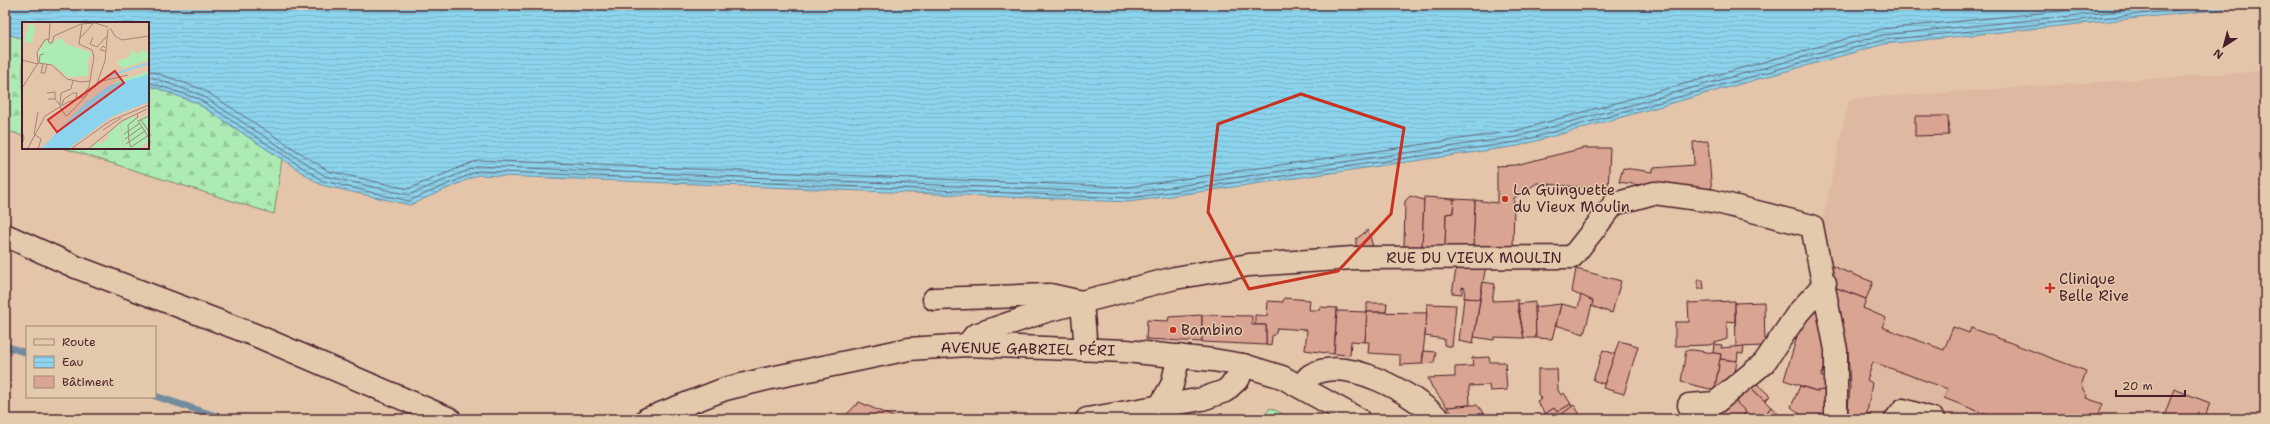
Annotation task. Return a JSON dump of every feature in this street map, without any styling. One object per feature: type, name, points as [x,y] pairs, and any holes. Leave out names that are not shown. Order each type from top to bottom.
[{"type":"street","name":"RUE DU VIEUX MOULIN","points":[[967,345],[975,335],[997,326],[1175,278],[1249,265],[1353,258],[1572,257],[1614,204],[1654,193],[1714,202],[1812,226],[1836,350],[1836,419]]},
{"type":"street","points":[[5,235],[76,267],[256,335],[450,419]]},
{"type":"street","points":[[1689,405],[1715,403],[1764,363],[1798,313],[1824,283]]},
{"type":"street","points":[[934,299],[1050,295],[1082,303],[1086,349]]},
{"type":"street","name":"AVENUE GABRIEL PÉRI","points":[[647,419],[725,389],[766,379],[909,349],[967,345],[1086,349],[1180,356],[1243,365],[1282,377],[1301,386],[1358,419]]},
{"type":"street","points":[[1160,406],[1172,385],[1180,356]]},
{"type":"street","points":[[1087,419],[1202,400],[1225,391],[1239,378],[1243,365]]},
{"type":"street","points":[[1301,386],[1310,375],[1328,369],[1367,374],[1425,406],[1439,419]]},
{"type":"street","points":[[1896,419],[1903,410],[1933,419]]},
{"type":"highlighted area","points":[[1301,94],[1404,128],[1391,214],[1338,271],[1249,289],[1208,212],[1218,124]]},
{"type":"shaded area","name":"Clinique Belle Rive","points":[[2265,71],[2265,419],[1845,419],[1822,223],[1849,99]]},
{"type":"green space","points":[[5,33],[22,39],[22,136],[5,130]]},
{"type":"green space","points":[[149,85],[197,103],[282,159],[274,214],[66,149],[149,149]]},
{"type":"green space","points":[[1270,408],[1295,419],[1262,419]]},
{"type":"water","points":[[5,5],[2265,5],[1884,44],[1518,146],[1129,202],[478,175],[410,205],[321,185],[197,103],[149,85],[149,22],[22,22],[22,39],[5,33]]},
{"type":"building","points":[[1915,116],[1948,116],[1949,135],[1915,136]]},
{"type":"building","points":[[1708,141],[1712,195],[1619,182],[1623,168],[1653,172],[1653,168],[1694,165],[1693,142]]},
{"type":"building","name":"La Guinguette du Vieux Moulin","points":[[1584,148],[1610,148],[1608,190],[1537,183],[1514,198],[1513,249],[1473,249],[1475,200],[1497,203],[1497,166],[1515,165]]},
{"type":"building","points":[[1410,196],[1424,200],[1422,249],[1404,249],[1405,201]]},
{"type":"building","points":[[1424,197],[1454,199],[1453,213],[1446,214],[1445,249],[1422,249]]},
{"type":"building","points":[[1454,199],[1475,200],[1473,249],[1445,249],[1446,214],[1453,213]]},
{"type":"building","points":[[1368,230],[1374,250],[1356,250],[1356,239]]},
{"type":"building","points":[[1457,264],[1486,265],[1480,299],[1464,298],[1465,288],[1462,287],[1462,294],[1452,293]]},
{"type":"building","points":[[1829,265],[1873,282],[1866,299],[1834,287]]},
{"type":"building","points":[[1576,269],[1621,281],[1612,313],[1591,306],[1593,301],[1572,292]]},
{"type":"building","points":[[1698,280],[1703,280],[1704,289],[1698,289]]},
{"type":"building","points":[[1483,282],[1495,284],[1492,301],[1518,300],[1518,309],[1524,338],[1494,337],[1494,340],[1474,337]]},
{"type":"building","points":[[1834,287],[1866,299],[1863,308],[1886,318],[1882,327],[1944,350],[1953,327],[1969,333],[1971,328],[2086,371],[2081,386],[2087,396],[2086,398],[2103,404],[2097,419],[1998,419],[1944,398],[1948,389],[1873,362],[1867,380],[1872,383],[1867,413],[1871,414],[1871,419],[1847,419],[1850,387],[1848,352]]},
{"type":"building","points":[[1581,295],[1593,301],[1584,334],[1556,325],[1561,304],[1578,308]]},
{"type":"building","points":[[1284,298],[1310,300],[1309,310],[1320,310],[1320,307],[1337,308],[1334,354],[1305,350],[1307,330],[1277,328],[1276,333],[1272,336],[1271,346],[1266,345],[1266,325],[1255,325],[1255,315],[1267,316],[1268,301],[1283,302]]},
{"type":"building","points":[[1464,298],[1480,299],[1473,344],[1459,341]]},
{"type":"building","points":[[1735,301],[1735,322],[1727,321],[1727,339],[1709,345],[1675,346],[1675,322],[1689,322],[1688,303]]},
{"type":"building","points":[[1535,302],[1536,338],[1524,338],[1518,304]]},
{"type":"building","points":[[1764,302],[1765,346],[1736,347],[1735,303]]},
{"type":"building","points":[[1367,303],[1387,303],[1386,312],[1367,312]]},
{"type":"building","points":[[1427,304],[1456,305],[1452,347],[1444,345],[1444,339],[1425,336]]},
{"type":"building","points":[[1561,304],[1552,339],[1536,338],[1535,307]]},
{"type":"building","points":[[1337,311],[1367,312],[1365,342],[1351,341],[1350,355],[1334,354]]},
{"type":"building","points":[[1822,311],[1831,351],[1821,377],[1832,376],[1833,389],[1816,391],[1784,380],[1804,313]]},
{"type":"building","points":[[1367,312],[1427,313],[1422,364],[1400,365],[1400,355],[1368,353],[1369,342],[1365,342]]},
{"type":"building","points":[[1202,315],[1202,342],[1146,339],[1147,320],[1168,321],[1169,317]]},
{"type":"building","points":[[1202,315],[1252,316],[1252,325],[1266,325],[1266,345],[1202,342]]},
{"type":"building","points":[[1619,341],[1638,346],[1624,394],[1603,388]]},
{"type":"building","points":[[1714,344],[1722,345],[1721,348],[1744,346],[1743,354],[1738,353],[1737,361],[1720,359],[1721,354],[1713,353]]},
{"type":"building","points":[[1603,350],[1615,354],[1604,384],[1593,380]]},
{"type":"building","points":[[1686,350],[1721,354],[1715,388],[1710,389],[1681,382]]},
{"type":"building","points":[[1424,351],[1436,352],[1434,363],[1422,364]]},
{"type":"building","points":[[1489,357],[1490,362],[1505,362],[1507,390],[1490,391],[1489,385],[1469,386],[1470,405],[1447,407],[1432,387],[1428,378],[1455,377],[1455,367],[1473,366],[1472,358]]},
{"type":"building","points":[[1720,359],[1737,361],[1734,378],[1721,388],[1715,388]]},
{"type":"building","points":[[1538,369],[1557,369],[1558,390],[1561,395],[1564,393],[1571,404],[1557,412],[1554,408],[1545,414],[1537,401],[1541,399],[1538,394]]},
{"type":"building","points":[[1753,380],[1770,396],[1765,401],[1748,385]]},
{"type":"building","points":[[1747,384],[1771,407],[1762,419],[1740,419],[1746,412],[1733,399]]},
{"type":"building","points":[[1800,386],[1816,391],[1833,389],[1832,411],[1809,419],[1801,419],[1799,413],[1791,407]]},
{"type":"building","points":[[2174,389],[2210,403],[2204,419],[2163,419]]},
{"type":"building","points":[[1733,399],[1746,412],[1740,419],[1714,419]]},
{"type":"building","points":[[859,402],[898,419],[842,419]]},
{"type":"building","points":[[1571,404],[1572,407],[1555,419],[1548,419],[1545,414],[1554,408],[1557,412]]},
{"type":"building","points":[[1477,405],[1489,419],[1457,419],[1447,407]]},
{"type":"building","points":[[1574,405],[1583,419],[1559,419],[1558,417]]},
{"type":"building","points":[[1771,407],[1784,419],[1762,419]]},
{"type":"building","points":[[1832,411],[1832,419],[1809,419]]},
{"type":"waterway","points":[[5,346],[26,353]]},
{"type":"waterway","points":[[156,396],[225,419]]},
{"type":"place","name":"La Guinguette du Vieux Moulin","points":[[1505,199]]},
{"type":"place","name":"Clinique Belle Rive","points":[[2050,288]]},
{"type":"place","name":"Bambino","points":[[1173,330]]}]
